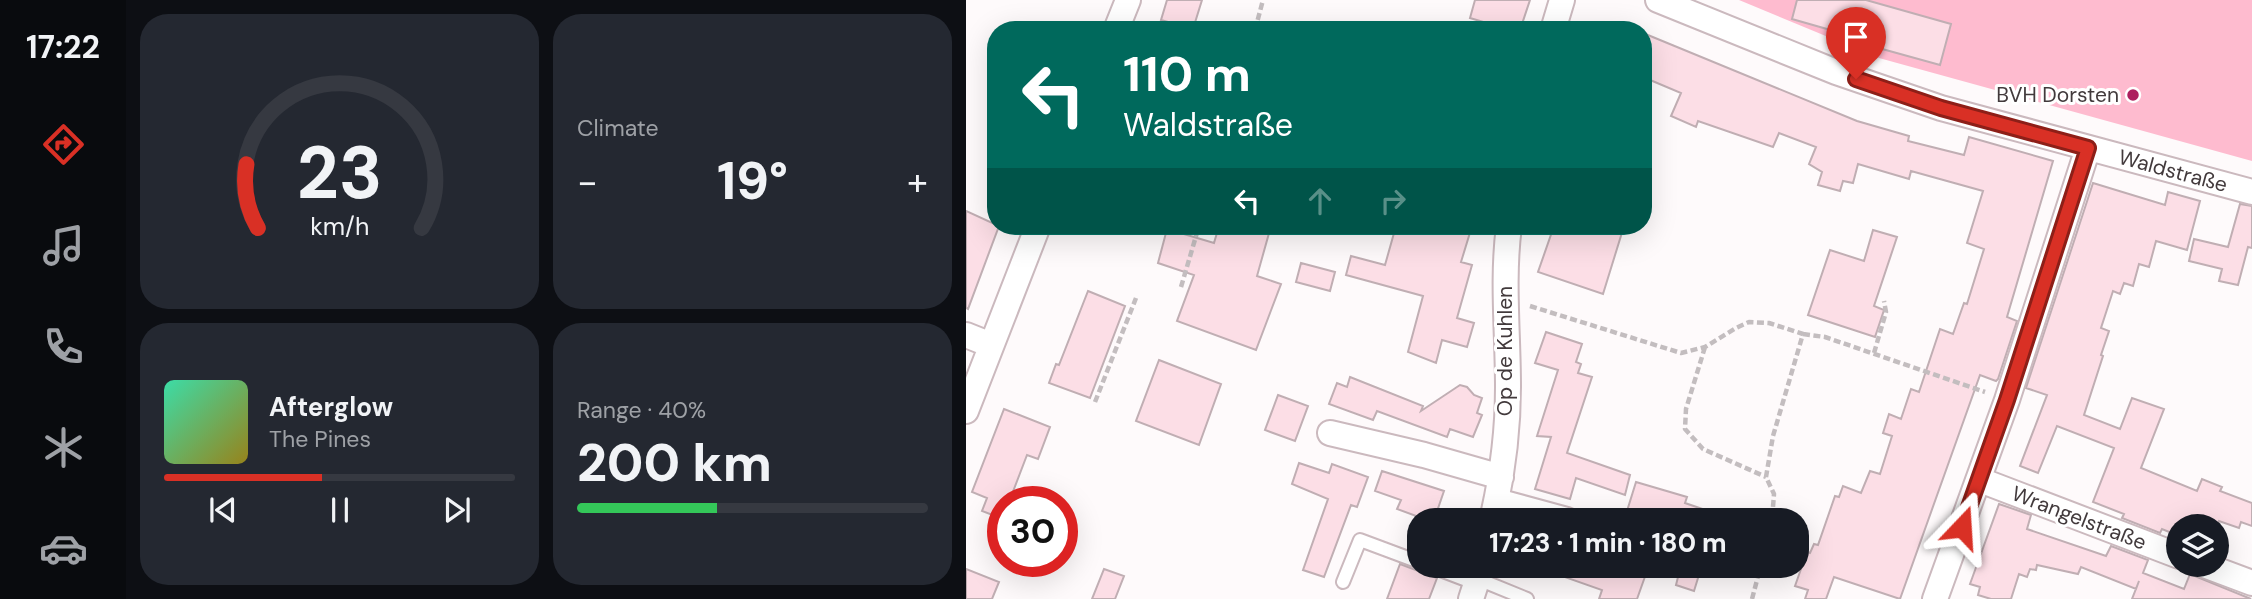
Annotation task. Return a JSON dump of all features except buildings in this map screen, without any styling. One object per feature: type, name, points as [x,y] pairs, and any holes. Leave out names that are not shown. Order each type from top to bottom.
[{"type":"street","points":[[1120,21],[1128,0]]},
{"type":"street","points":[[1556,21],[1562,0]]},
{"type":"street","name":"Waldstraße","points":[[1658,0],[1836,72],[1941,108],[2252,192]]},
{"type":"street","points":[[1935,599],[1980,480],[2088,148]]},
{"type":"street","points":[[966,411],[1034,235]]},
{"type":"street","name":"Op de Kuhlen","points":[[1497,499],[1508,390],[1504,268],[1507,235]]},
{"type":"street","points":[[966,335],[991,345]]},
{"type":"street","points":[[1330,433],[1424,455],[1497,499],[1527,508]]},
{"type":"street","name":"Wrangelstraße","points":[[1980,480],[2166,551]]},
{"type":"street","points":[[2229,574],[2252,583]]},
{"type":"lane","points":[[1343,582],[1360,540],[1407,558]]},
{"type":"lane","points":[[1477,582],[1527,599]]},
{"type":"path","points":[[1257,21],[1263,0]]},
{"type":"path","points":[[1181,287],[1196,235]]},
{"type":"path","points":[[1095,402],[1136,298]]},
{"type":"path","points":[[1506,298],[1681,353],[1705,347],[1749,322],[1769,323],[1803,334],[1825,337],[2007,400]]},
{"type":"path","points":[[1874,353],[1886,312],[1884,301]]},
{"type":"path","points":[[1773,508],[1774,494],[1766,477],[1773,436],[1803,334]]},
{"type":"path","points":[[1705,347],[1688,402],[1685,429],[1703,449],[1766,477]]},
{"type":"path","points":[[1752,599],[1758,578]]},
{"type":"shaded area","name":"BVH Dorsten","points":[[1739,0],[2252,0],[2252,161],[1879,58]]},
{"type":"place","name":"BVH Dorsten","points":[[2133,95]]},
{"type":"route","points":[[1856,79],[1941,108],[2088,148],[2007,400],[1962,527]]}]
